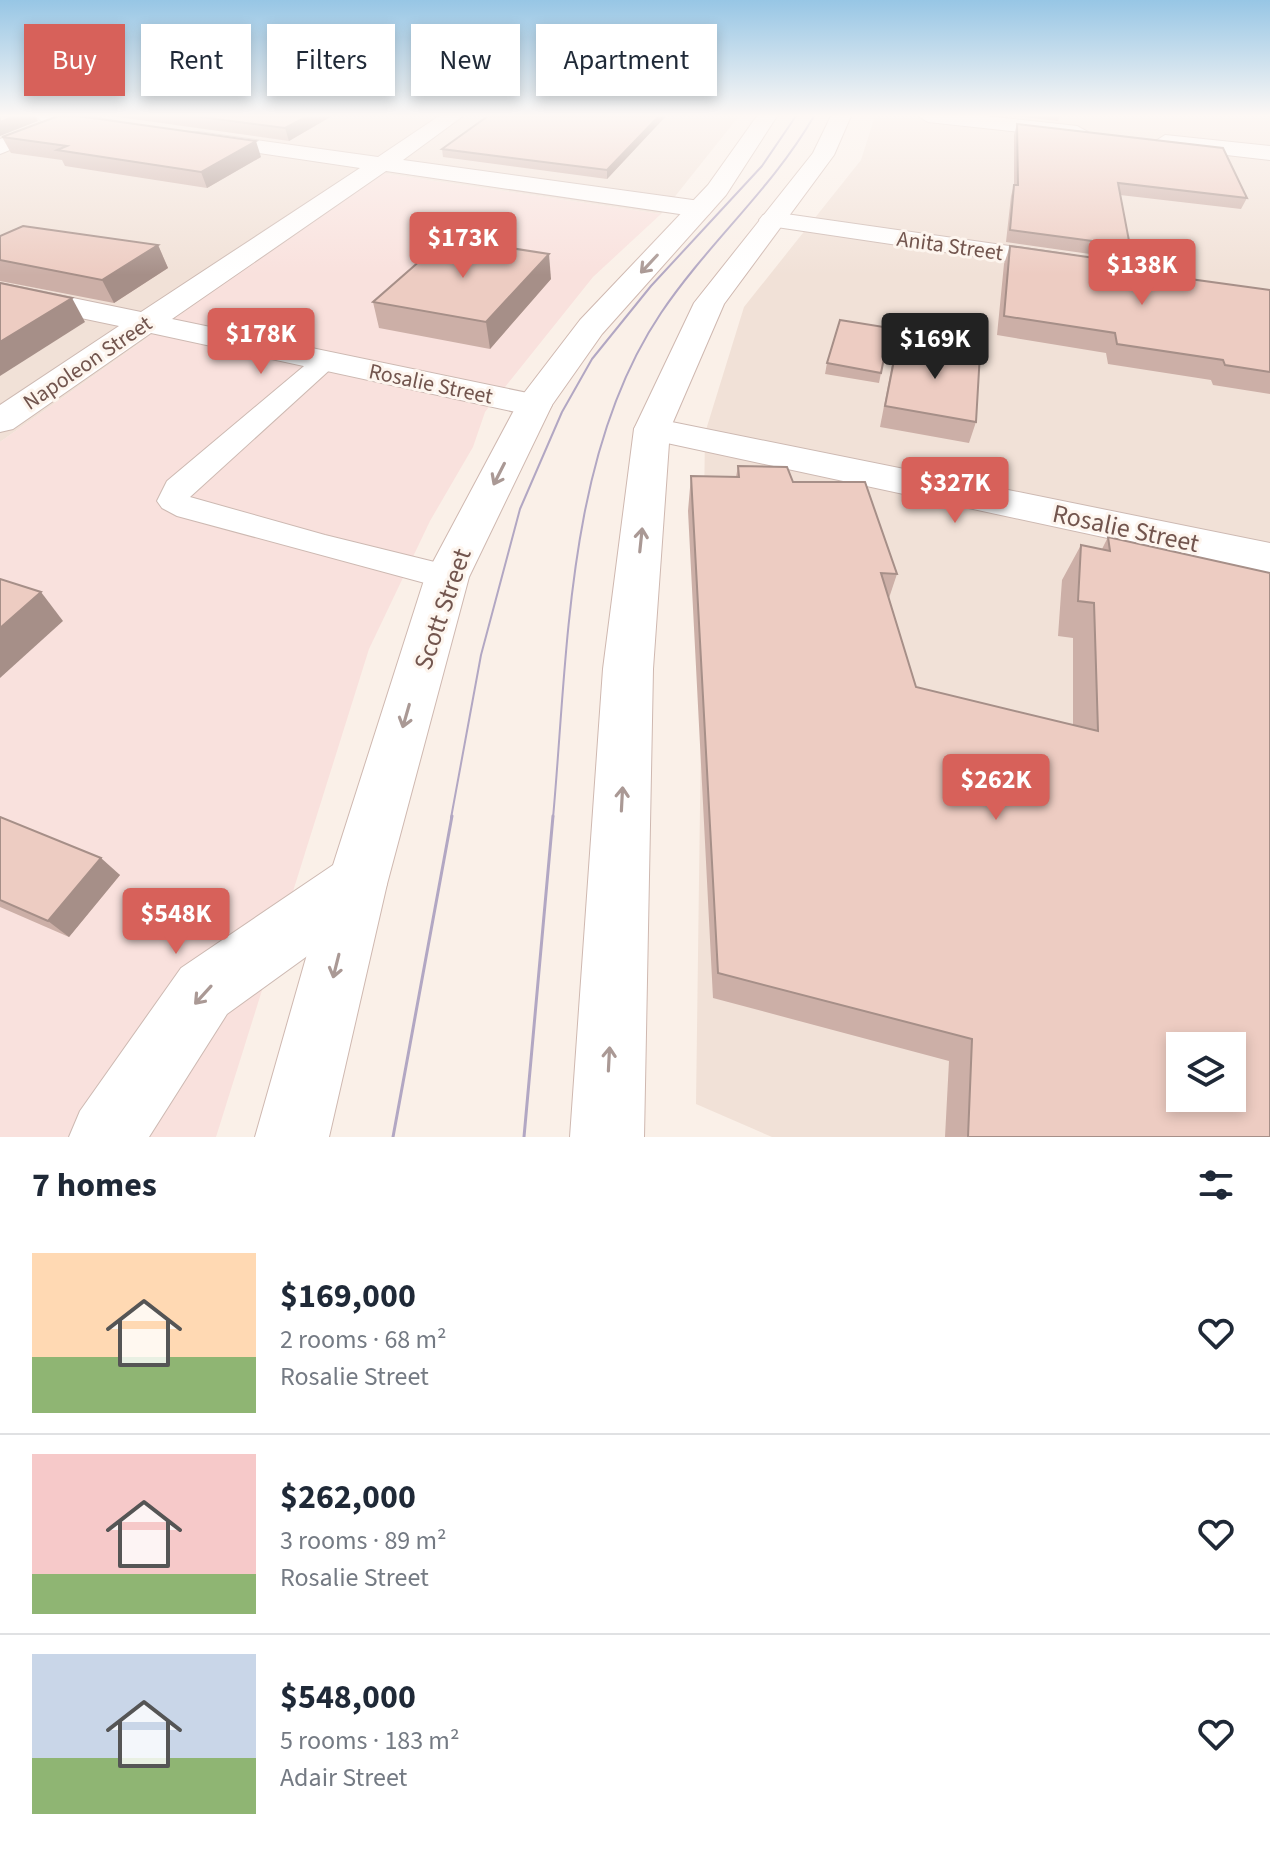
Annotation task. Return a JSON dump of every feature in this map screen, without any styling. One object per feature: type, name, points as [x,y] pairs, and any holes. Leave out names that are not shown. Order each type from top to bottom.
[{"type":"street","name":"Napoleon Street","points":[[0,421],[375,169]]},
{"type":"street","points":[[419,169],[700,209]]},
{"type":"street","name":"Scott Street","points":[[292,1137],[357,884],[447,577],[534,405],[591,327],[700,209],[729,169]]},
{"type":"street","points":[[607,1137],[628,669],[652,429],[709,303],[812,169]]},
{"type":"street","name":"Anita Street","points":[[772,220],[1099,267]]},
{"type":"street","name":"Rosalie Street","points":[[0,292],[534,405]]},
{"type":"street","name":"Rosalie Street","points":[[652,429],[1270,558]]},
{"type":"street","points":[[106,1137],[204,991],[357,884]]},
{"type":"lane","points":[[325,361],[178,488],[173,501],[188,509],[325,547],[447,577]]},
{"type":"shaded area","points":[[0,169],[697,169],[661,214],[380,173],[0,442]]},
{"type":"shaded area","points":[[854,169],[1270,169],[1270,1137],[772,1137],[696,1104],[705,433],[744,307]]},
{"type":"shaded area","points":[[380,173],[661,214],[593,277],[485,412],[473,447],[430,521],[369,649],[216,1137],[0,1137],[0,442]]},
{"type":"building","points":[[1018,169],[1233,169],[1247,198],[1118,183],[1130,246],[1010,230],[1014,185],[1018,185]]},
{"type":"building","points":[[23,226],[158,245],[102,280],[0,260],[0,236]]},
{"type":"building","points":[[446,238],[549,254],[486,322],[373,302]]},
{"type":"building","points":[[1010,246],[1137,264],[1139,272],[1270,290],[1270,372],[1225,365],[1223,360],[1117,344],[1115,333],[1004,316]]},
{"type":"building","points":[[0,283],[72,298],[0,342]]},
{"type":"building","points":[[840,320],[890,328],[881,373],[827,363]]},
{"type":"building","points":[[898,340],[980,353],[976,422],[885,406]]},
{"type":"building","points":[[738,466],[787,467],[793,482],[865,482],[897,574],[881,573],[916,687],[1098,731],[1094,603],[1078,601],[1081,545],[1110,551],[1108,537],[1270,573],[1270,1137],[968,1137],[972,1039],[718,973],[691,476],[739,477]]},
{"type":"building","points":[[0,579],[41,592],[0,628]]},
{"type":"building","points":[[0,817],[101,858],[48,921],[0,900]]},
{"type":"tram line","points":[[451,818],[481,655],[520,509],[562,412],[592,359],[651,286],[759,169]]},
{"type":"tram line","points":[[553,818],[577,557],[589,492],[606,428],[630,368],[661,313],[679,287],[778,169]]},
{"type":"tram line","points":[[393,1137],[452,816]]},
{"type":"tram line","points":[[524,1137],[553,816]]}]
